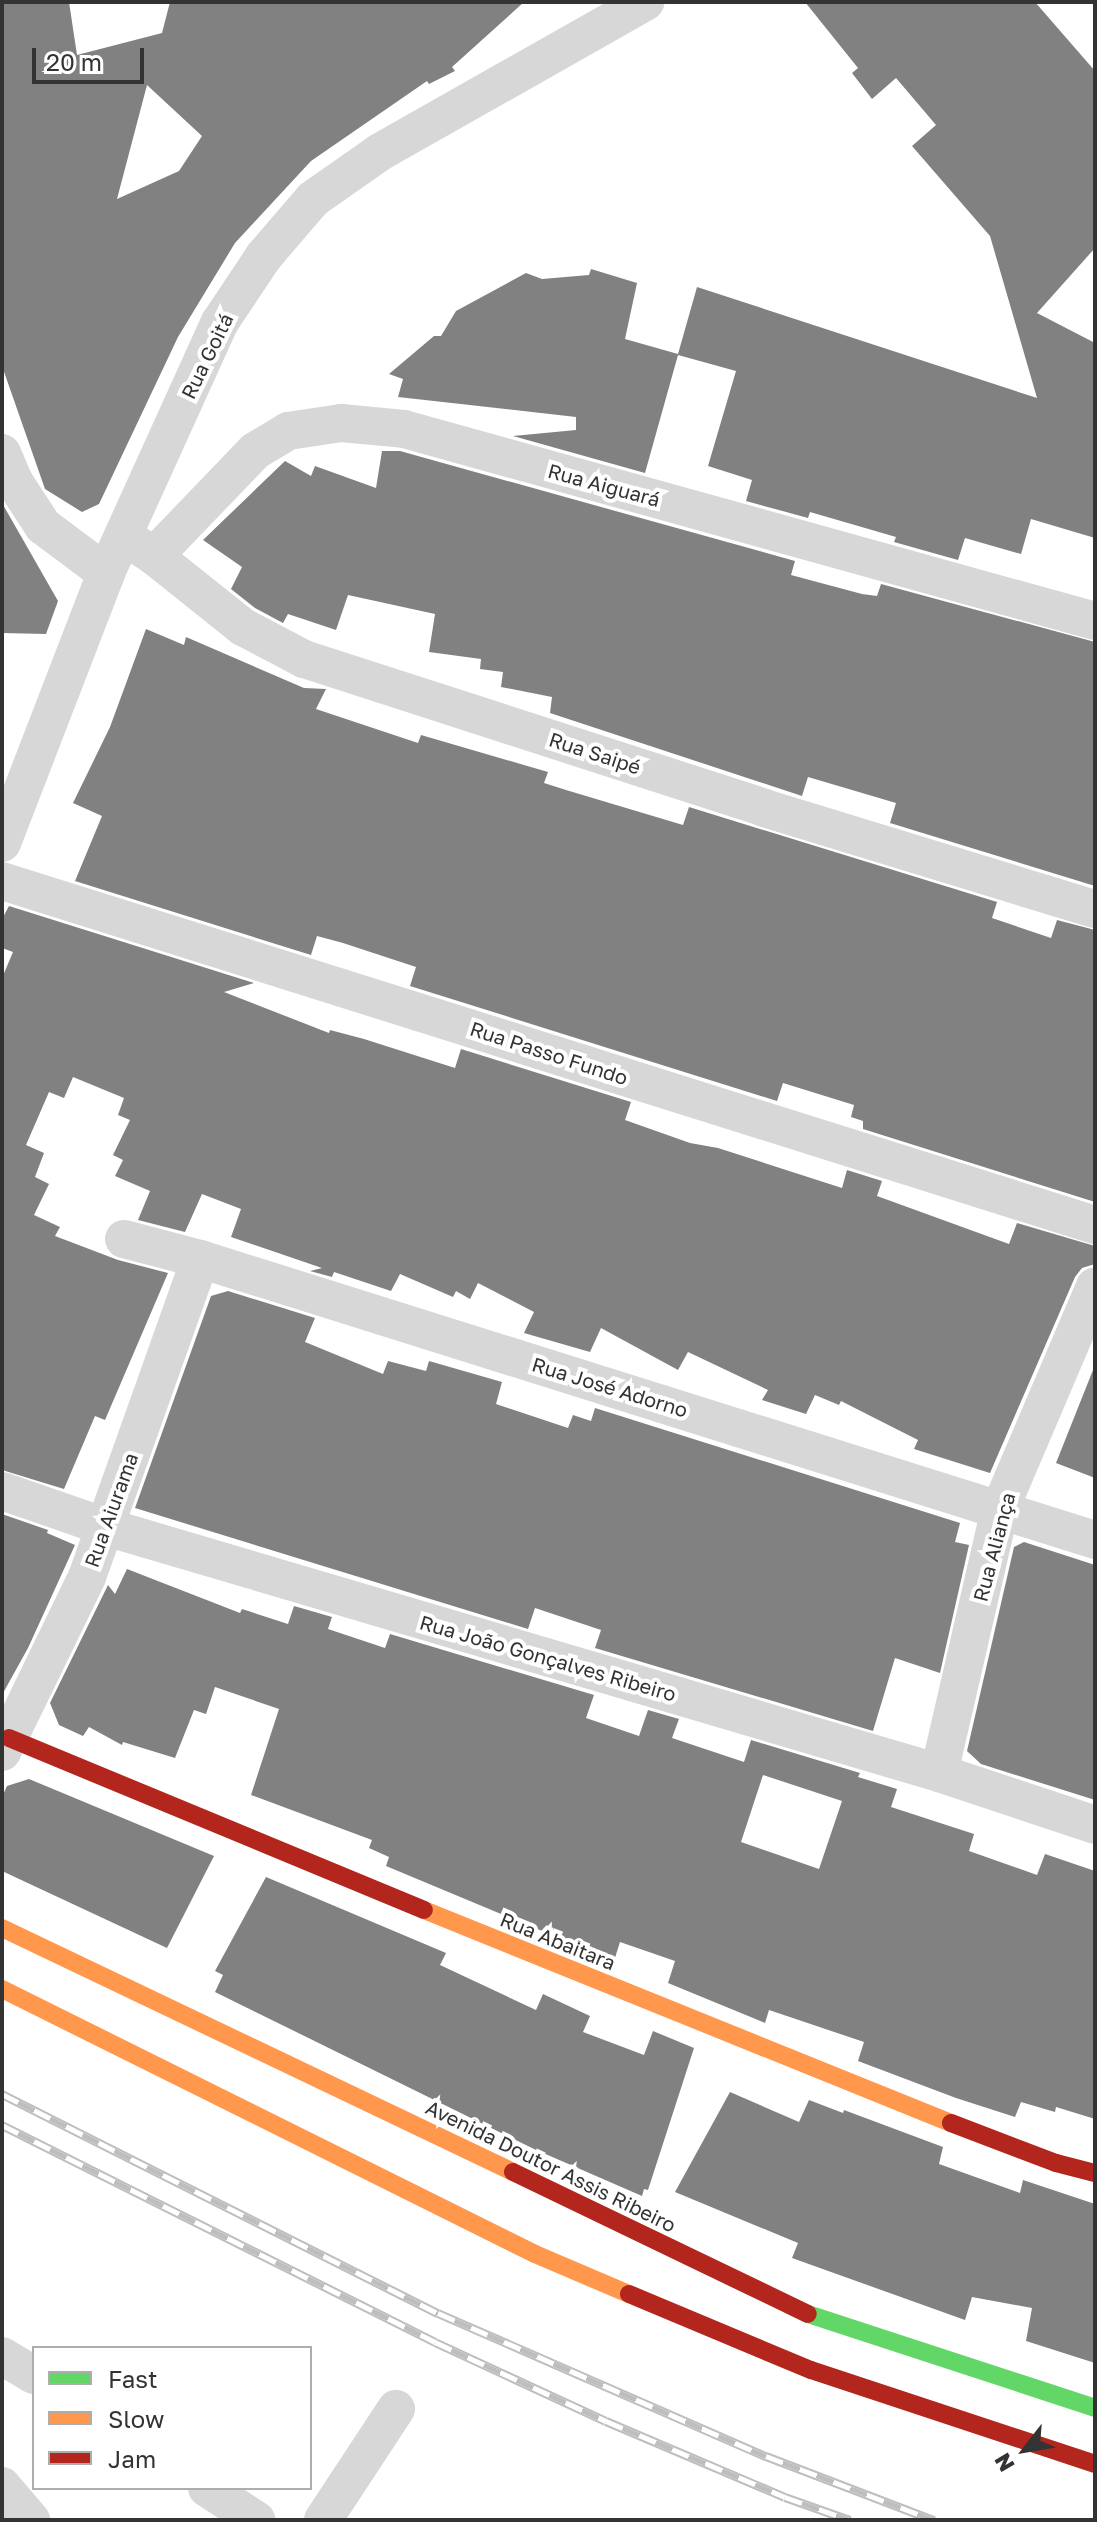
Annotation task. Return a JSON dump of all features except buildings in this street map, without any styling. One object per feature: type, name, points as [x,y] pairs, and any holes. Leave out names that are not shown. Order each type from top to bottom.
[{"type":"main road","name":"Rua Abaitara","points":[[6,1745],[842,2082],[1056,2163],[1095,2173]]},
{"type":"main road","name":"Avenida Doutor Assis Ribeiro","points":[[2,1928],[823,2321],[1095,2408]]},
{"type":"main road","points":[[2,1989],[535,2254],[811,2370],[1095,2464]]},
{"type":"street","name":"Rua Goitá","points":[[2,843],[106,573],[139,546],[220,322],[264,256],[313,199],[590,12],[645,2]]},
{"type":"street","name":"Rua Aiguará","points":[[139,546],[255,451],[288,431],[341,423],[404,429],[1095,621]]},
{"type":"street","points":[[2,453],[15,483],[43,526],[106,573]]},
{"type":"street","name":"Rua Saipé","points":[[139,546],[243,627],[304,659],[764,808],[1095,909]]},
{"type":"street","name":"Rua Passo Fundo","points":[[2,881],[1095,1225]]},
{"type":"street","name":"Rua José Adorno","points":[[124,1239],[200,1259],[1095,1540]]},
{"type":"street","name":"Rua Aiurama","points":[[6,1745],[87,1577],[200,1259]]},
{"type":"street","name":"Rua Aliança","points":[[939,1773],[1000,1509],[1095,1286]]},
{"type":"street","name":"Rua João Gonçalves Ribeiro","points":[[2,1491],[106,1527],[939,1773],[1095,1825]]},
{"type":"street","points":[[323,2520],[396,2409]]},
{"type":"street","points":[[2,2486],[31,2520]]},
{"type":"street","points":[[206,2500],[256,2520]]},
{"type":"railway","points":[[2,2094],[438,2313],[766,2456],[934,2520]]},
{"type":"railway","points":[[2,2125],[435,2342],[606,2421],[785,2497],[850,2520]]},
{"type":"traffic: fast","points":[[808,2314],[1095,2408]]},
{"type":"traffic: slow","points":[[424,1910],[951,2123]]},
{"type":"traffic: slow","points":[[2,1928],[513,2172]]},
{"type":"traffic: slow","points":[[2,1989],[535,2254],[629,2294]]},
{"type":"traffic: jam","points":[[9,1738],[424,1910]]},
{"type":"traffic: jam","points":[[951,2123],[1056,2163],[1095,2173]]},
{"type":"traffic: jam","points":[[513,2172],[808,2314]]},
{"type":"traffic: jam","points":[[629,2294],[811,2370],[1095,2464]]}]
